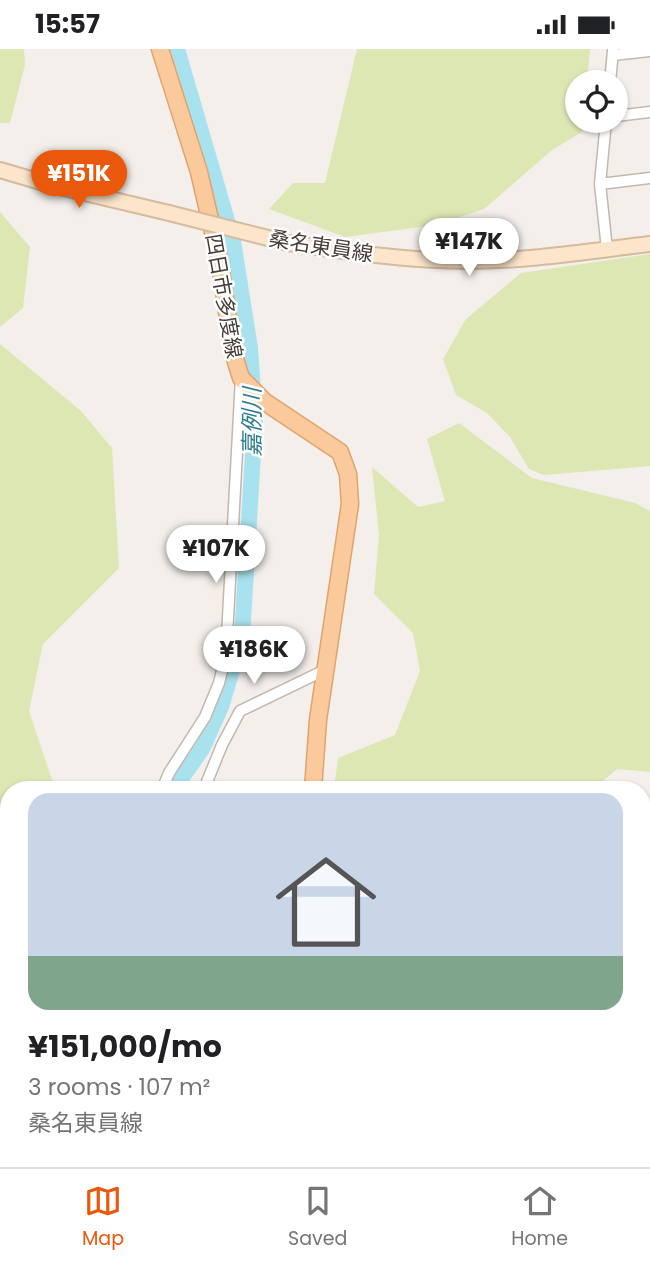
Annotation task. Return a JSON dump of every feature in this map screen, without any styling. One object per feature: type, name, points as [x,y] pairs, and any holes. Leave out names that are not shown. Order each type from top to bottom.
[{"type":"main road","name":"四日市多度線","points":[[160,49],[199,171],[219,258],[233,352],[240,378],[265,402],[340,451],[348,474],[350,503],[325,670],[314,781]]},
{"type":"main road","name":"桑名東員線","points":[[0,170],[288,243],[394,258],[470,261],[650,244]]},
{"type":"street","points":[[611,70],[613,52],[650,51]]},
{"type":"street","points":[[628,115],[650,112]]},
{"type":"street","points":[[605,133],[600,184],[607,249]]},
{"type":"street","points":[[600,184],[650,178]]},
{"type":"street","points":[[168,781],[209,707],[226,654],[240,378]]},
{"type":"street","points":[[207,781],[240,711],[325,670]]},
{"type":"green space","points":[[0,49],[24,49],[25,65],[10,123],[0,123]]},
{"type":"green space","points":[[357,49],[590,49],[588,70],[565,70],[565,133],[580,133],[552,150],[484,209],[436,225],[345,237],[269,209],[293,183],[325,183]]},
{"type":"green space","points":[[0,212],[30,247],[23,308],[0,327]]},
{"type":"green space","points":[[650,254],[650,466],[544,475],[529,469],[510,437],[487,413],[456,395],[443,359],[466,319],[521,273]]},
{"type":"green space","points":[[0,344],[81,411],[112,448],[119,568],[43,644],[29,711],[52,781],[0,781]]},
{"type":"green space","points":[[459,423],[532,478],[635,503],[650,511],[650,772],[617,769],[603,781],[335,781],[338,758],[395,735],[420,671],[413,633],[374,594],[379,535],[372,467],[418,507],[445,501],[427,439]]},
{"type":"waterway","name":"嘉例川","points":[[177,49],[233,241],[250,348],[255,421],[242,637],[221,707],[202,749],[180,781]]}]
